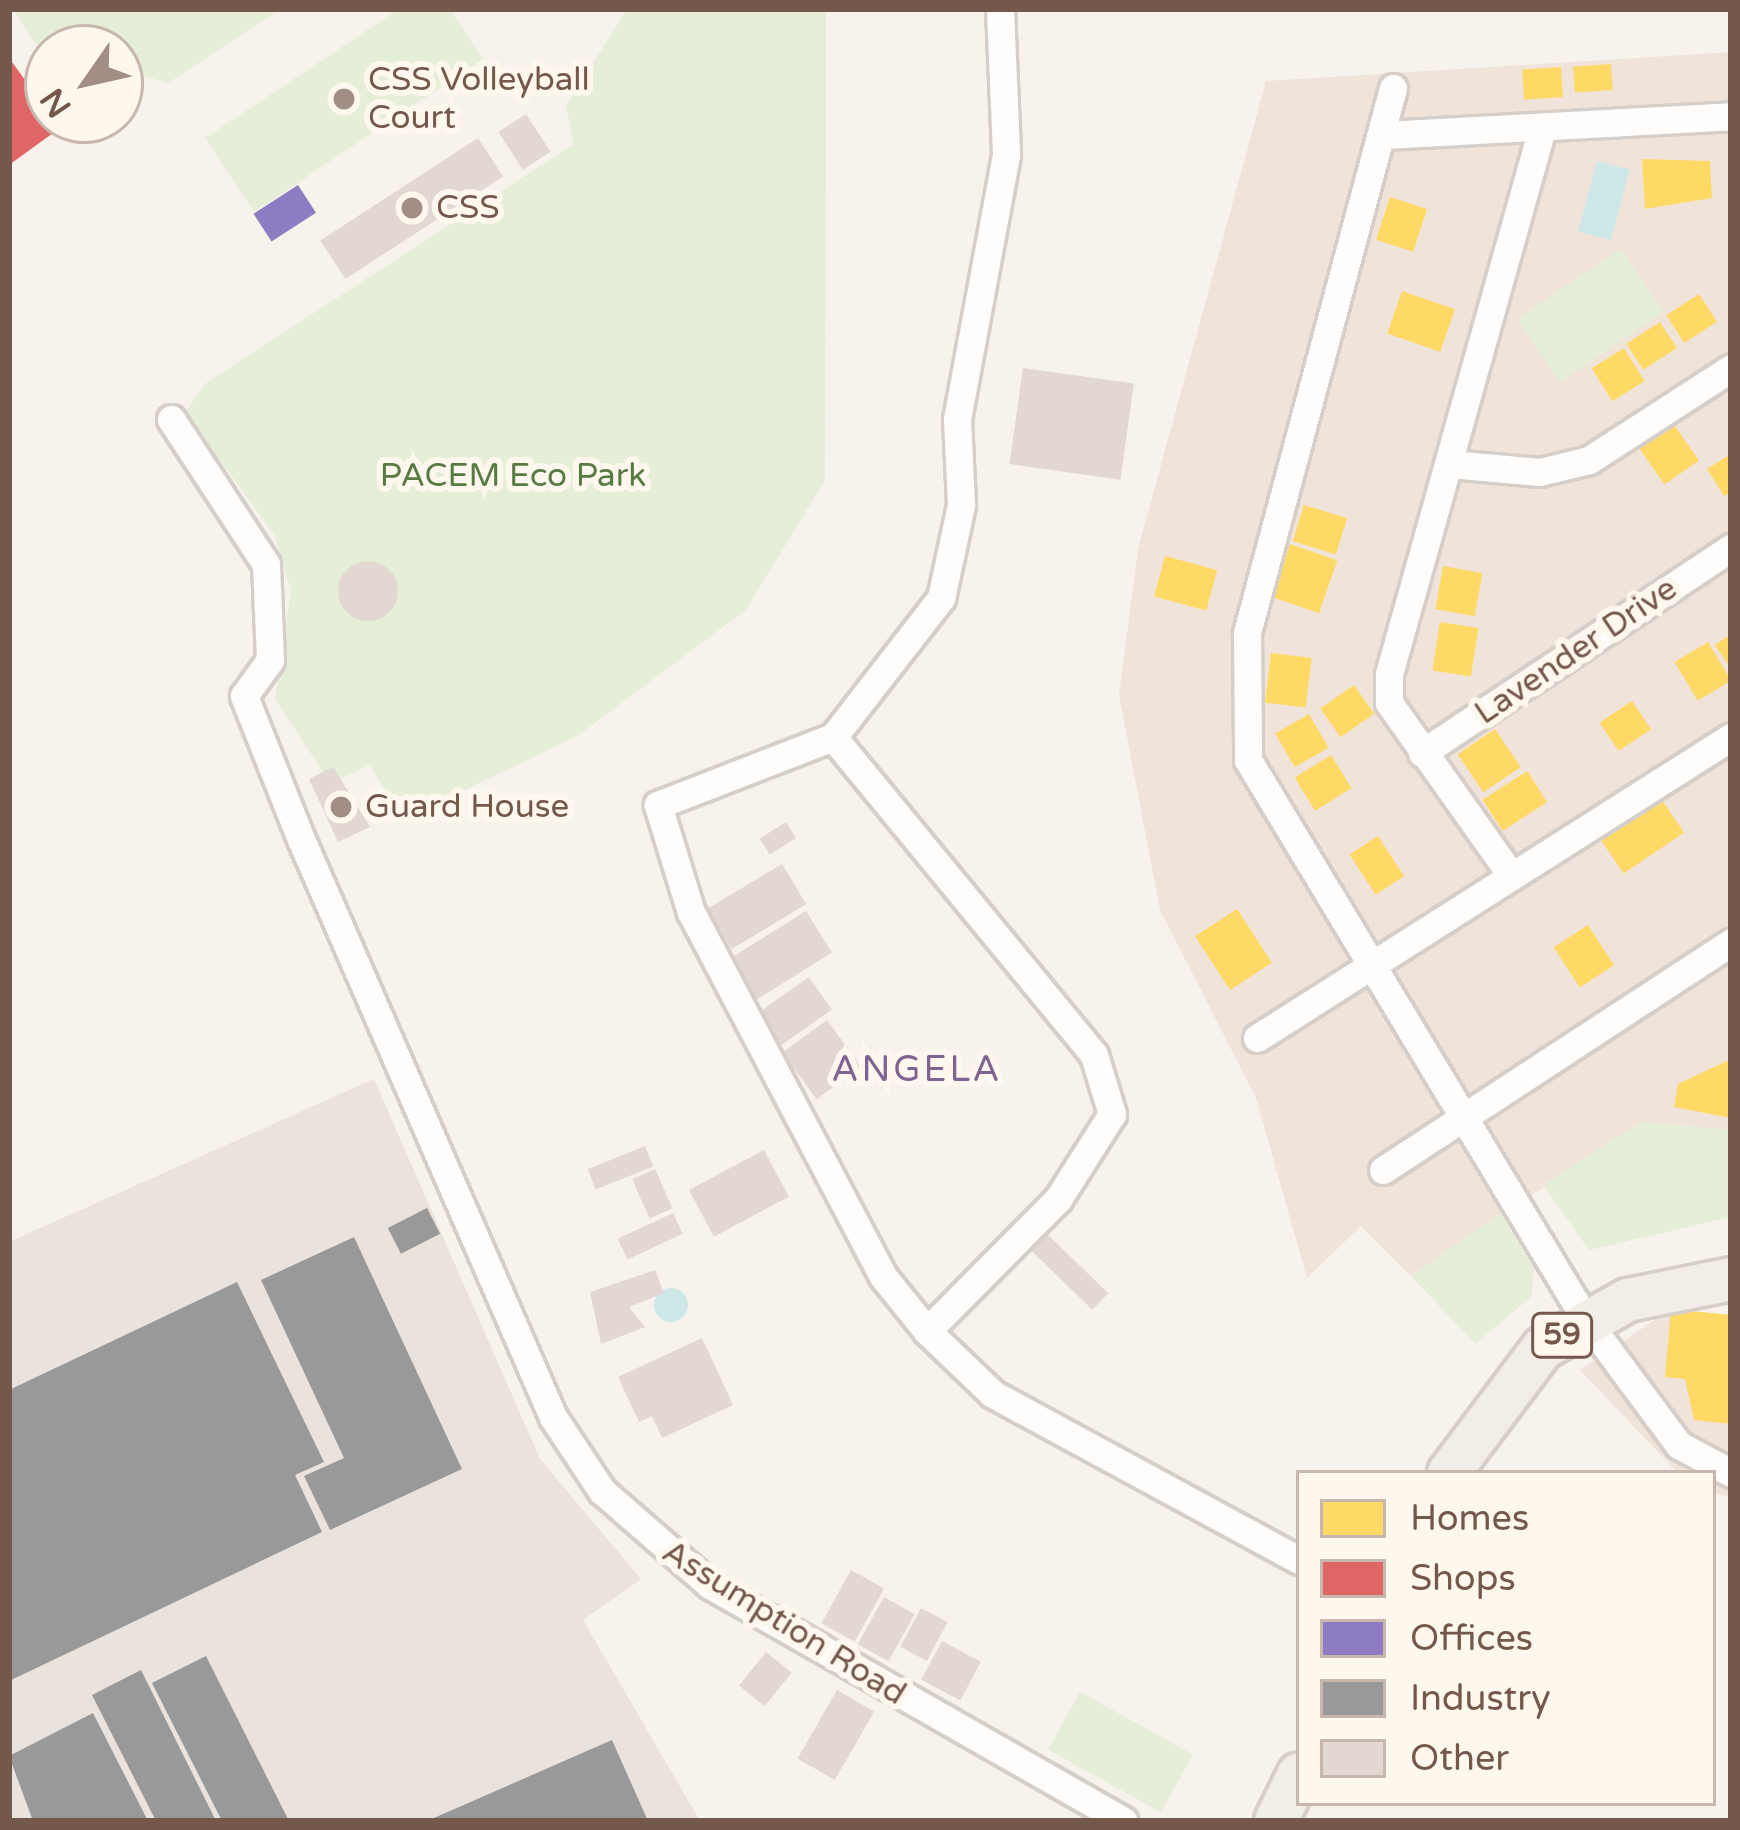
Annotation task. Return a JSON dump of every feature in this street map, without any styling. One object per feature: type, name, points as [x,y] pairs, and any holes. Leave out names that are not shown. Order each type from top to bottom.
[{"type":"main road","name":"59","points":[[1451,1470],[1501,1391],[1586,1320],[1684,1282],[1731,1279]]},
{"type":"main road","points":[[1276,1821],[1296,1780]]},
{"type":"street","points":[[1000,9],[1006,155],[957,419],[961,505],[941,598],[833,736],[658,805],[691,912],[882,1275],[927,1331],[993,1394],[1296,1558]]},
{"type":"street","points":[[1393,88],[1247,633],[1241,705],[1248,760],[1586,1320],[1679,1445],[1731,1472]]},
{"type":"street","points":[[1384,135],[1541,131],[1731,116]]},
{"type":"street","points":[[1511,875],[1389,703],[1388,674],[1541,131]]},
{"type":"street","points":[[1450,464],[1540,472],[1589,460],[1731,368]]},
{"type":"street","name":"Assumption Road","points":[[171,419],[266,564],[270,660],[244,696],[349,951],[554,1417],[602,1491],[710,1585],[1123,1821]]},
{"type":"street","name":"Lavender Drive","points":[[1422,753],[1731,548]]},
{"type":"street","points":[[833,736],[1094,1055],[1112,1114],[1058,1199],[927,1331]]},
{"type":"street","points":[[1257,1038],[1731,737]]},
{"type":"street","points":[[1383,1170],[1728,951]]},
{"type":"shaded area","points":[[1731,52],[1731,1130],[1641,1122],[1411,1276],[1361,1226],[1307,1278],[1256,1098],[1160,910],[1119,695],[1138,549],[1266,81]]},
{"type":"shaded area","points":[[374,1079],[540,1459],[641,1579],[583,1620],[700,1821],[9,1821],[9,1242]]},
{"type":"shaded area","points":[[1671,1309],[1731,1315],[1731,1498],[1716,1494],[1716,1470],[1675,1470],[1580,1370]]},
{"type":"green space","points":[[13,9],[281,9],[168,83],[144,76],[144,24],[24,26]]},
{"type":"green space","name":"CSS Volleyball Court","points":[[399,9],[450,9],[483,59],[254,212],[205,138]]},
{"type":"green space","name":"PACEM Eco Park","points":[[627,9],[826,9],[825,480],[746,610],[579,735],[403,820],[370,765],[330,783],[275,699],[291,590],[275,536],[185,412],[206,383],[574,144],[566,106]]},
{"type":"green space","points":[[1621,249],[1663,312],[1560,382],[1517,319]]},
{"type":"green space","points":[[1641,1122],[1731,1130],[1731,1217],[1589,1250],[1543,1185]]},
{"type":"green space","points":[[1501,1213],[1534,1270],[1531,1297],[1475,1344],[1411,1276]]},
{"type":"green space","points":[[1080,1692],[1193,1755],[1161,1812],[1048,1750]]},
{"type":"water","points":[[1597,161],[1630,170],[1611,240],[1578,232]]},
{"type":"water","points":[[671,1288],[683,1293],[688,1305],[683,1317],[671,1322],[659,1317],[654,1305],[659,1293]]},
{"type":"building: Homes","points":[[1611,64],[1613,90],[1575,93],[1573,67]]},
{"type":"building: Homes","points":[[1561,67],[1563,97],[1524,100],[1522,70]]},
{"type":"building: Homes","points":[[1642,159],[1710,161],[1712,198],[1645,209]]},
{"type":"building: Homes","points":[[1390,197],[1427,209],[1413,252],[1376,240]]},
{"type":"building: Homes","points":[[1402,291],[1455,309],[1440,352],[1387,334]]},
{"type":"building: Homes","points":[[1699,294],[1717,322],[1684,343],[1666,315]]},
{"type":"building: Homes","points":[[1660,322],[1677,348],[1643,370],[1626,344]]},
{"type":"building: Homes","points":[[1624,348],[1645,381],[1612,401],[1592,368]]},
{"type":"building: Homes","points":[[1672,422],[1699,461],[1665,485],[1638,446]]},
{"type":"building: Homes","points":[[1731,454],[1731,492],[1724,496],[1707,469]]},
{"type":"building: Homes","points":[[1304,505],[1347,518],[1336,554],[1293,541]]},
{"type":"building: Homes","points":[[1290,544],[1337,560],[1319,613],[1272,597]]},
{"type":"building: Homes","points":[[1165,556],[1217,570],[1206,611],[1154,597]]},
{"type":"building: Homes","points":[[1443,566],[1482,573],[1475,616],[1435,609]]},
{"type":"building: Homes","points":[[1440,622],[1479,628],[1471,676],[1432,670]]},
{"type":"building: Homes","points":[[1731,634],[1731,669],[1715,645]]},
{"type":"building: Homes","points":[[1708,642],[1731,681],[1698,701],[1675,662]]},
{"type":"building: Homes","points":[[1271,653],[1312,658],[1306,708],[1265,703]]},
{"type":"building: Homes","points":[[1354,685],[1374,714],[1340,737],[1320,709]]},
{"type":"building: Homes","points":[[1632,701],[1651,729],[1619,751],[1600,723]]},
{"type":"building: Homes","points":[[1309,714],[1328,748],[1295,767],[1275,734]]},
{"type":"building: Homes","points":[[1495,729],[1521,767],[1483,792],[1458,754]]},
{"type":"building: Homes","points":[[1331,755],[1352,788],[1315,811],[1295,778]]},
{"type":"building: Homes","points":[[1527,771],[1547,802],[1503,831],[1483,800]]},
{"type":"building: Homes","points":[[1660,797],[1684,833],[1624,873],[1599,838]]},
{"type":"building: Homes","points":[[1378,836],[1404,876],[1376,895],[1349,855]]},
{"type":"building: Homes","points":[[1237,909],[1272,963],[1230,990],[1195,936]]},
{"type":"building: Homes","points":[[1588,925],[1614,965],[1580,988],[1554,947]]},
{"type":"building: Homes","points":[[1731,1059],[1731,1118],[1674,1107],[1678,1084]]},
{"type":"building: Homes","points":[[1671,1309],[1731,1315],[1731,1424],[1694,1420],[1685,1379],[1665,1377]]},
{"type":"building: Shops","points":[[9,58],[24,79],[24,144],[38,144],[9,165]]},
{"type":"building: Offices","points":[[298,185],[316,213],[272,242],[254,214]]},
{"type":"building: Industry","points":[[427,1208],[440,1234],[401,1254],[388,1228]]},
{"type":"building: Industry","points":[[354,1237],[462,1469],[330,1530],[304,1476],[344,1458],[261,1280]]},
{"type":"building: Industry","points":[[237,1282],[324,1462],[295,1475],[322,1532],[9,1681],[9,1390]]},
{"type":"building: Industry","points":[[206,1656],[289,1821],[222,1821],[152,1683]]},
{"type":"building: Industry","points":[[141,1670],[216,1821],[156,1821],[92,1695]]},
{"type":"building: Industry","points":[[93,1713],[148,1821],[33,1821],[9,1756]]},
{"type":"building: Industry","points":[[612,1740],[648,1821],[427,1821]]},
{"type":"building: Other","points":[[526,114],[551,152],[523,170],[498,132]]},
{"type":"building: Other","name":"CSS","points":[[478,138],[503,177],[345,279],[320,240]]},
{"type":"building: Other","points":[[1023,368],[1134,384],[1120,480],[1010,464]]},
{"type":"building: Other","points":[[368,561],[389,570],[398,591],[389,612],[368,621],[347,612],[338,591],[347,570]]},
{"type":"building: Other","name":"Guard House","points":[[333,767],[370,827],[338,842],[309,779]]},
{"type":"building: Other","points":[[786,822],[796,838],[770,855],[760,838]]},
{"type":"building: Other","points":[[782,864],[806,904],[732,949],[707,909]]},
{"type":"building: Other","points":[[806,911],[832,953],[756,1000],[731,958]]},
{"type":"building: Other","points":[[809,977],[832,1010],[781,1045],[758,1013]]},
{"type":"building: Other","points":[[827,1020],[861,1067],[817,1099],[783,1052]]},
{"type":"building: Other","points":[[645,1146],[653,1166],[596,1190],[588,1169]]},
{"type":"building: Other","points":[[764,1150],[789,1197],[714,1237],[689,1190]]},
{"type":"building: Other","points":[[655,1169],[672,1208],[650,1218],[632,1179]]},
{"type":"building: Other","points":[[673,1213],[683,1234],[627,1260],[618,1239]]},
{"type":"building: Other","points":[[1045,1232],[1108,1293],[1092,1310],[1029,1249]]},
{"type":"building: Other","points":[[655,1270],[664,1293],[629,1307],[645,1327],[601,1344],[590,1292]]},
{"type":"building: Other","points":[[702,1338],[733,1405],[662,1438],[652,1416],[639,1422],[618,1377]]},
{"type":"building: Other","points":[[851,1570],[884,1588],[855,1642],[821,1623]]},
{"type":"building: Other","points":[[884,1597],[915,1614],[888,1661],[858,1644]]},
{"type":"building: Other","points":[[921,1608],[947,1622],[927,1661],[900,1647]]},
{"type":"building: Other","points":[[942,1641],[981,1662],[960,1701],[921,1680]]},
{"type":"building: Other","points":[[766,1652],[792,1673],[765,1706],[739,1685]]},
{"type":"building: Other","points":[[837,1690],[874,1712],[835,1780],[798,1758]]},
{"type":"place","name":"CSS Volleyball Court","points":[[344,99]]},
{"type":"place","name":"CSS","points":[[412,208]]},
{"type":"place","name":"Guard House","points":[[341,807]]},
{"type":"district","name":"ANGELA","points":[[917,1070]]}]
